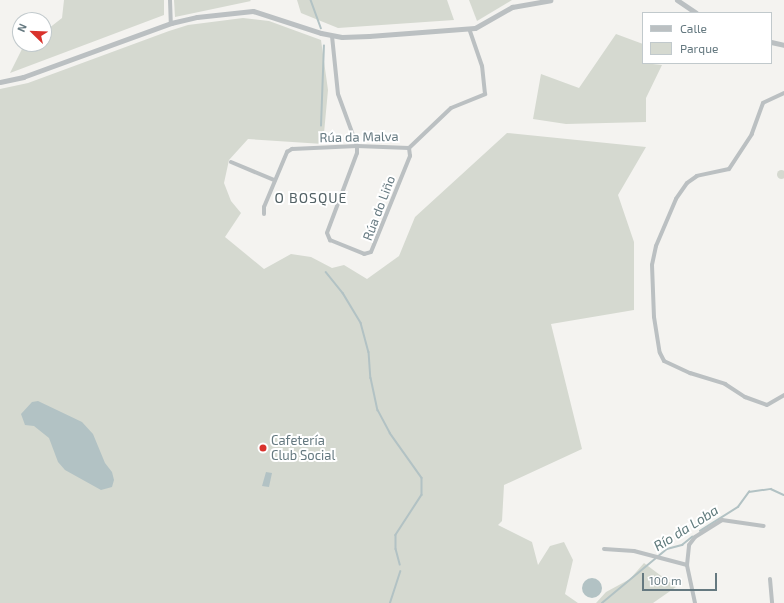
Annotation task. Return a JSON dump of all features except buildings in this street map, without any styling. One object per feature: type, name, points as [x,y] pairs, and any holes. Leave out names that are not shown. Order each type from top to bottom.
[{"type":"street","points":[[170,0],[170,23]]},
{"type":"street","points":[[0,82],[24,77],[170,23],[197,17],[253,11],[332,36],[470,30],[480,26],[512,7],[550,0]]},
{"type":"street","points":[[677,0],[695,12]]},
{"type":"street","name":"Rúa da Malva","points":[[264,214],[264,207],[274,180],[287,152],[292,149],[357,146],[410,148],[451,108],[485,94],[482,66],[470,30]]},
{"type":"street","points":[[332,36],[338,94],[357,146]]},
{"type":"street","points":[[772,42],[784,45]]},
{"type":"street","points":[[784,92],[762,103],[752,134],[730,169],[697,176],[688,183],[676,199],[656,246],[652,265],[654,317],[660,353],[664,361],[690,373],[725,384],[745,397],[767,405],[784,395]]},
{"type":"street","name":"Rúa do Liño","points":[[357,146],[357,153],[327,233],[330,240],[364,254],[374,248],[410,156],[410,148]]},
{"type":"street","points":[[231,162],[274,180]]},
{"type":"street","points":[[695,603],[687,565],[689,545],[695,537],[722,520],[764,526]]},
{"type":"street","points":[[604,549],[634,551],[687,565]]},
{"type":"street","points":[[770,579],[772,603]]},
{"type":"green space","points":[[64,0],[164,0],[164,15],[10,73],[20,52],[52,52],[52,26],[62,18]]},
{"type":"green space","points":[[174,0],[250,0],[251,1],[175,17]]},
{"type":"green space","points":[[297,0],[447,0],[454,20],[338,28],[301,13]]},
{"type":"green space","points":[[469,0],[512,0],[477,21]]},
{"type":"green space","points":[[243,18],[269,21],[321,40],[328,90],[323,144],[248,139],[229,160],[224,183],[231,201],[241,213],[225,237],[264,269],[291,254],[311,257],[332,268],[344,265],[367,279],[399,256],[415,217],[507,133],[646,147],[618,195],[634,242],[634,310],[551,324],[582,449],[504,485],[502,521],[498,525],[532,542],[538,565],[550,546],[564,542],[573,560],[565,594],[578,603],[0,603],[0,89],[28,83],[188,25]]},
{"type":"green space","points":[[616,34],[642,44],[642,64],[662,65],[646,98],[646,122],[566,124],[533,119],[541,74],[579,88]]},
{"type":"green space","points":[[781,169],[784,171],[785,176],[783,178],[781,179],[777,176],[776,174],[779,170]]},
{"type":"green space","points":[[644,563],[676,587],[653,603],[596,603],[606,592],[630,579]]},
{"type":"shaded area","points":[[38,401],[82,422],[93,434],[105,463],[112,472],[114,480],[112,487],[101,490],[65,470],[58,462],[49,438],[34,426],[25,425],[21,414],[32,402]]},
{"type":"shaded area","points":[[266,472],[272,473],[269,487],[262,486]]},
{"type":"shaded area","points":[[592,578],[599,581],[602,588],[599,595],[592,598],[585,595],[582,588],[585,581]]},
{"type":"waterway","points":[[311,0],[321,28]]},
{"type":"waterway","points":[[321,126],[324,46]]},
{"type":"waterway","points":[[326,272],[343,293],[361,323],[369,352],[371,378],[378,410],[390,433],[422,478],[422,495],[396,535],[396,549],[400,564]]},
{"type":"waterway","name":"Río da Loba","points":[[700,531],[738,507],[749,492],[771,489],[784,495]]},
{"type":"waterway","name":"Río da Loba","points":[[602,603],[667,549],[682,545],[692,537]]},
{"type":"waterway","points":[[390,603],[400,572]]},
{"type":"place","name":"Cafetería Club Social","points":[[263,448]]},
{"type":"district","name":"O BOSQUE","points":[[311,198]]}]
